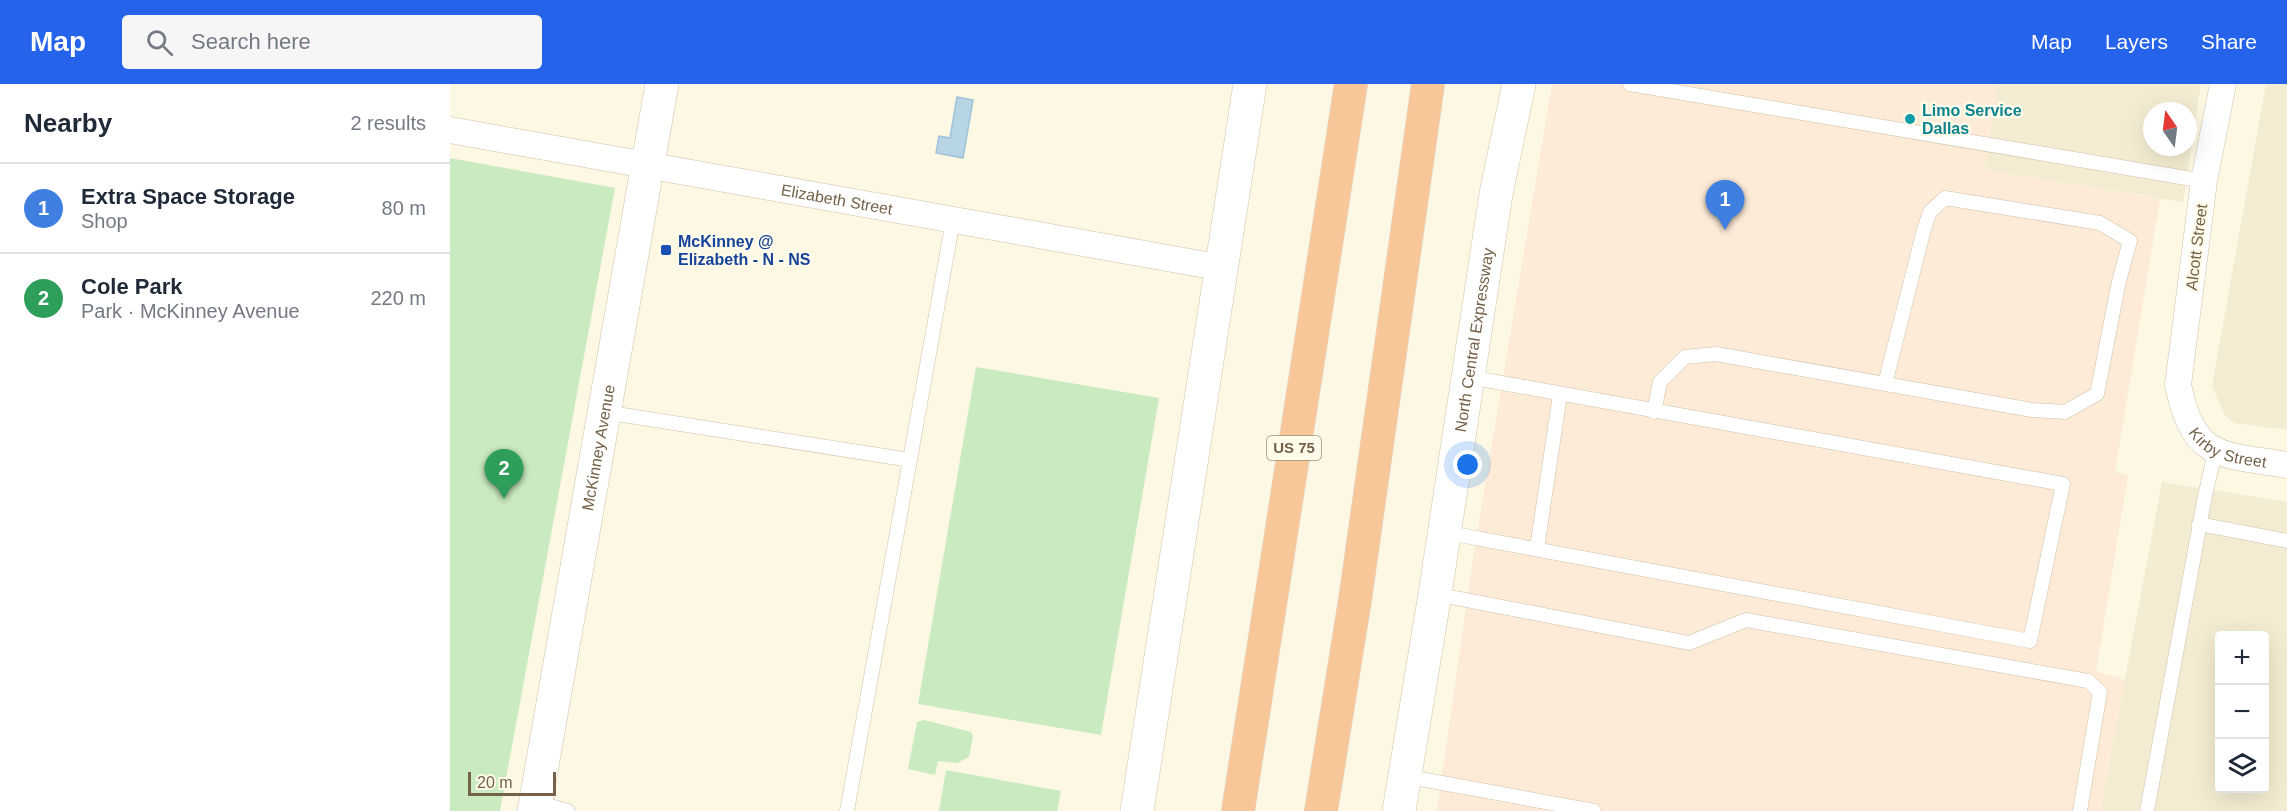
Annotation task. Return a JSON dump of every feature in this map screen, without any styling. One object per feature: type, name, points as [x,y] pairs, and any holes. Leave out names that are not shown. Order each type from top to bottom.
[{"type":"highway","name":"US 75","points":[[1238,811],[1351,84]]},
{"type":"highway","points":[[1321,811],[1354,600],[1428,84]]},
{"type":"main road","name":"McKinney Avenue","points":[[535,806],[662,84]]},
{"type":"main road","points":[[1137,811],[1250,84]]},
{"type":"main road","name":"North Central Expressway","points":[[1399,811],[1435,594],[1496,194],[1519,84]]},
{"type":"street","name":"Alcott Street","points":[[2184,412],[2178,385],[2204,181],[2223,84]]},
{"type":"street","name":"Elizabeth Street","points":[[450,130],[1223,268]]},
{"type":"street","name":"Kirby Street","points":[[2184,412],[2195,435],[2215,452],[2287,465]]},
{"type":"lane","points":[[1630,84],[2204,181]]},
{"type":"lane","points":[[1654,412],[1660,382],[1685,357],[1716,354],[1885,384],[2032,410],[2064,412],[2097,394],[2130,241],[2100,222],[1945,198],[1930,212],[1924,230],[1885,384]]},
{"type":"lane","points":[[848,811],[953,220]]},
{"type":"lane","points":[[1443,532],[2030,641],[2063,484],[1467,377]]},
{"type":"lane","points":[[1537,548],[1560,395]]},
{"type":"lane","points":[[604,412],[910,460]]},
{"type":"lane","points":[[2147,811],[2199,524],[2215,452]]},
{"type":"lane","points":[[2199,524],[2287,541]]},
{"type":"lane","points":[[1435,594],[1689,643],[1746,620],[2088,681],[2100,693],[2080,811]]},
{"type":"lane","points":[[1404,776],[1594,811]]},
{"type":"lane","points":[[535,806],[568,811]]},
{"type":"shaded area","points":[[1552,84],[1998,84],[1984,170],[2160,199],[2115,472],[2128,475],[2096,672],[2125,679],[2100,811],[1437,811],[1473,558]]},
{"type":"shaded area","points":[[1998,84],[2201,84],[2197,110],[2197,102],[2143,102],[2143,156],[2190,156],[2183,202],[1984,170]]},
{"type":"shaded area","points":[[2266,84],[2287,84],[2287,430],[2234,423],[2224,414],[2212,386]]},
{"type":"shaded area","points":[[2162,482],[2287,502],[2287,811],[2100,811]]},
{"type":"green space","points":[[450,158],[615,188],[500,811],[450,811]]},
{"type":"green space","points":[[976,367],[1159,398],[1101,735],[918,704]]},
{"type":"green space","points":[[924,720],[971,732],[973,736],[969,757],[957,763],[938,761],[935,775],[908,769],[917,722]]},
{"type":"green space","points":[[946,770],[1061,791],[1057,811],[939,811]]},
{"type":"water","points":[[957,97],[973,100],[963,158],[936,153],[939,136],[950,138]]},
{"type":"place","name":"Limo Service Dallas","points":[[1910,119]]},
{"type":"place","name":"Extra Space Storage","points":[[1725,230]]},
{"type":"place","name":"McKinney @ Elizabeth - N - NS","points":[[666,250]]},
{"type":"place","name":"Cole Park","points":[[504,499]]}]
